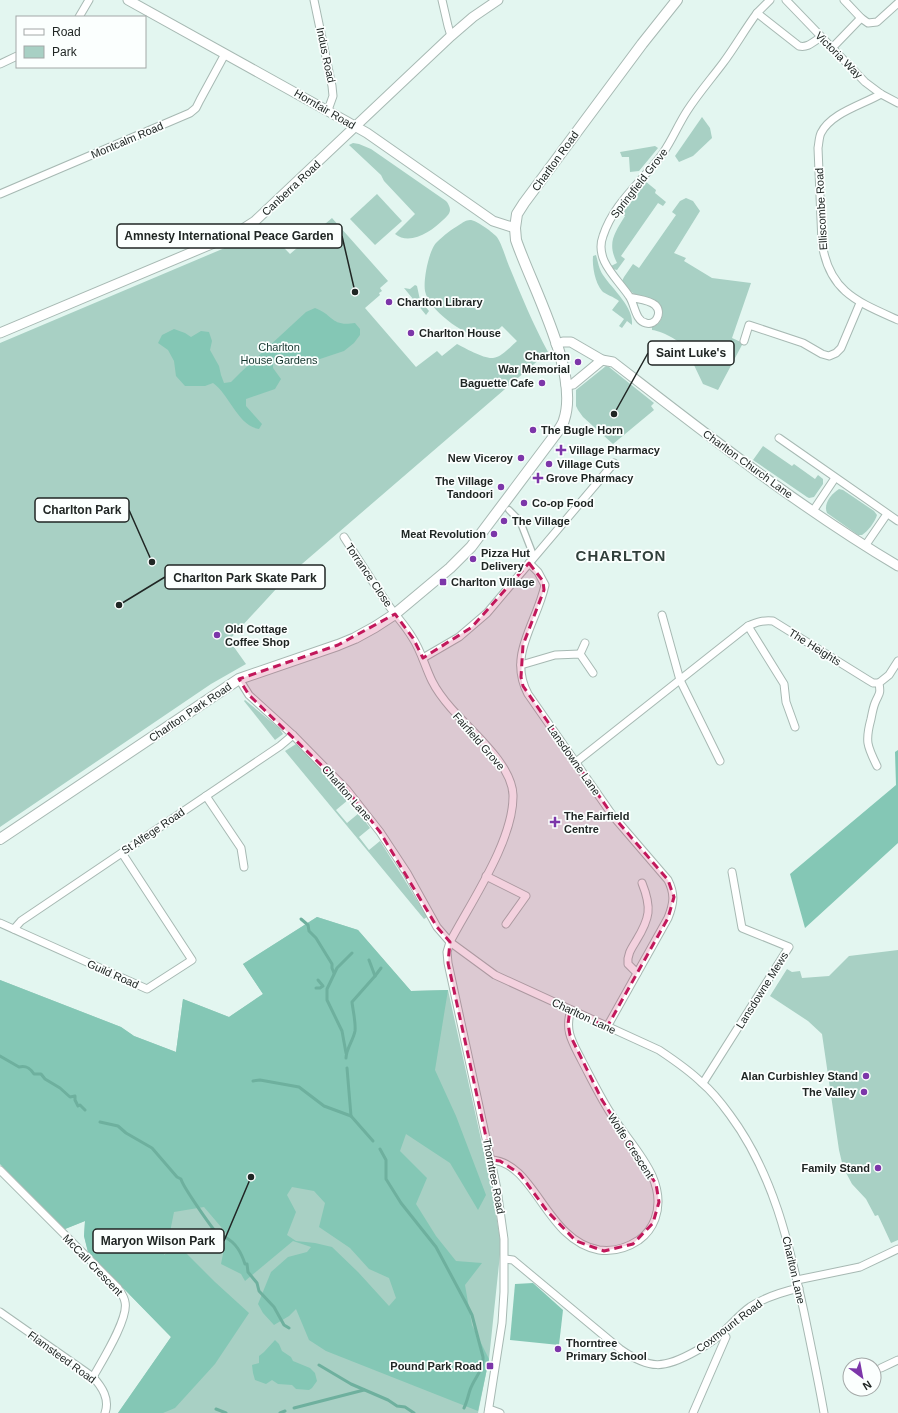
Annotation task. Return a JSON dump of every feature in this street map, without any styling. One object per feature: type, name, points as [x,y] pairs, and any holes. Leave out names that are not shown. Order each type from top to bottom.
[{"type":"main road","name":"Charlton Road","points":[[514,228],[517,214],[524,203],[642,44],[677,0]]},
{"type":"main road","points":[[394,614],[450,568],[471,547],[561,426],[566,412],[567,401],[564,370],[556,344],[516,240],[514,228]]},
{"type":"main road","name":"Charlton Park Road","points":[[0,839],[239,679],[355,638],[394,614]]},
{"type":"street","points":[[80,16],[89,0]]},
{"type":"street","name":"Hornfair Road","points":[[128,0],[328,110],[356,127],[493,221],[514,228]]},
{"type":"street","name":"Indus Road","points":[[314,0],[332,86],[333,96],[328,110]]},
{"type":"street","points":[[442,0],[451,36]]},
{"type":"street","name":"Canberra Road","points":[[0,333],[238,232],[255,221],[451,36],[473,17],[498,0]]},
{"type":"street","name":"Springfield Grove","points":[[630,297],[611,273],[602,256],[602,238],[606,227],[621,203],[662,155],[689,108],[722,65],[758,13],[770,0]]},
{"type":"street","name":"Victoria Way","points":[[786,0],[865,82],[880,94],[898,103]]},
{"type":"street","points":[[844,0],[861,18],[868,22],[877,22],[898,3]]},
{"type":"street","points":[[758,13],[799,46],[804,47],[810,45],[821,37]]},
{"type":"street","points":[[832,48],[861,18]]},
{"type":"street","name":"Montcalm Road","points":[[0,194],[190,113],[200,100],[225,54]]},
{"type":"street","points":[[0,64],[16,56]]},
{"type":"street","name":"Elliscombe Road","points":[[880,94],[837,116],[827,124],[820,134],[818,148],[820,214],[824,256],[827,266],[839,285],[860,303],[898,320]]},
{"type":"street","points":[[744,341],[749,325],[803,343],[822,354],[829,356],[836,353],[841,348],[860,303]]},
{"type":"street","name":"Charlton Church Lane","points":[[556,344],[571,342],[602,360],[612,362],[744,462],[813,511],[898,566]]},
{"type":"street","points":[[566,385],[572,384],[602,360]]},
{"type":"street","points":[[779,438],[898,521]]},
{"type":"street","points":[[423,658],[446,645],[472,627],[487,613],[614,463]]},
{"type":"street","points":[[813,511],[836,478]]},
{"type":"street","points":[[510,510],[520,521],[534,557]]},
{"type":"street","points":[[865,546],[888,514]]},
{"type":"street","name":"Torrance Close","points":[[344,537],[394,614]]},
{"type":"street","name":"Lansdowne Lane","points":[[529,563],[538,572],[545,586],[523,645],[521,677],[528,694],[613,816],[668,880],[674,897],[668,918],[607,1027]]},
{"type":"street","name":"Fairfield Grove","points":[[394,614],[413,638],[440,694],[450,707],[496,756],[505,769],[511,782],[513,795],[510,822],[502,844],[450,942]]},
{"type":"street","points":[[662,616],[680,680],[720,761]]},
{"type":"street","name":"The Heights","points":[[576,762],[748,626],[756,622],[764,620],[772,621],[873,683],[879,683]]},
{"type":"street","points":[[748,626],[784,684],[786,702],[795,727]]},
{"type":"street","points":[[580,654],[584,643]]},
{"type":"street","points":[[521,665],[555,655],[580,654]]},
{"type":"street","points":[[580,654],[593,673]]},
{"type":"street","points":[[877,766],[869,751],[867,733],[874,704],[881,692],[879,683],[889,675],[898,661]]},
{"type":"street","name":"Charlton Lane","points":[[239,679],[249,695],[293,735],[347,790],[380,832],[407,874],[437,927],[450,942],[495,975],[659,1050],[679,1063],[703,1083],[722,1105],[742,1132],[760,1164],[778,1207],[789,1243],[824,1413]]},
{"type":"street","name":"St Alfege Road","points":[[14,929],[21,921],[280,746],[293,735]]},
{"type":"street","points":[[206,796],[241,848],[244,867]]},
{"type":"street","name":"Guild Road","points":[[0,922],[147,989],[192,960],[122,852]]},
{"type":"street","name":"Lansdowne Mews","points":[[703,1083],[789,947],[742,928],[732,872]]},
{"type":"street","points":[[486,876],[526,896],[506,924]]},
{"type":"street","points":[[638,973],[628,964],[627,957],[646,923],[648,914],[648,903],[642,883]]},
{"type":"street","name":"Thorntree Road","points":[[450,942],[447,952],[448,962],[502,1215],[505,1259],[502,1324],[489,1411]]},
{"type":"street","name":"Wolfe Crescent","points":[[491,1160],[500,1161],[520,1174],[560,1226],[584,1246],[604,1251],[622,1249],[641,1238],[653,1223],[658,1211],[659,1202],[656,1184],[650,1171],[602,1100],[577,1051],[570,1035],[568,1024],[571,1010]]},
{"type":"street","name":"McCall Crescent","points":[[0,1170],[118,1288],[124,1297],[126,1303],[124,1318],[94,1377]]},
{"type":"street","points":[[797,1280],[860,1267],[898,1249]]},
{"type":"street","name":"Coxmount Road","points":[[505,1259],[513,1260],[632,1357],[650,1364],[671,1364],[704,1347],[723,1333],[737,1318],[751,1307],[765,1299],[799,1288]]},
{"type":"street","name":"Flamsteed Road","points":[[0,1312],[94,1377],[102,1387],[106,1399],[105,1413]]},
{"type":"street","points":[[693,1413],[726,1337],[723,1333]]},
{"type":"street","points":[[882,1368],[898,1360]]},
{"type":"street","points":[[489,1411],[500,1413]]},
{"type":"highlighted area","points":[[529,563],[543,581],[544,590],[523,645],[521,677],[523,686],[613,816],[668,880],[674,897],[668,918],[607,1027],[570,1010],[568,1024],[570,1035],[602,1100],[656,1184],[659,1202],[653,1223],[633,1244],[604,1251],[576,1241],[547,1211],[520,1174],[500,1161],[491,1160],[448,963],[450,942],[437,927],[380,832],[347,790],[249,695],[239,679],[338,645],[395,614],[413,638],[423,658],[472,627]]},
{"type":"green space","points":[[702,117],[710,128],[712,138],[693,156],[679,162],[675,156]]},
{"type":"green space","points":[[353,143],[371,149],[446,201],[450,209],[448,214],[433,229],[420,236],[407,238],[395,234],[415,214],[384,181],[381,175],[349,145]]},
{"type":"green space","points":[[655,146],[658,148],[639,171],[630,172],[629,157],[622,157],[620,152]]},
{"type":"green space","points":[[645,181],[656,190],[655,193],[666,202],[663,206],[658,203],[621,256],[625,259],[617,270],[613,269],[611,266],[617,263],[612,250],[613,239],[625,216],[619,212]]},
{"type":"green space","points":[[377,194],[402,221],[375,245],[350,219]]},
{"type":"green space","points":[[686,198],[693,201],[700,211],[674,253],[686,258],[684,261],[712,278],[751,283],[732,338],[743,343],[718,390],[703,384],[694,365],[686,360],[690,354],[680,342],[668,335],[652,330],[652,327],[659,323],[662,318],[662,310],[660,305],[657,302],[633,293],[622,281],[633,264],[639,268],[676,215],[672,212],[680,201]]},
{"type":"green space","name":"Charlton House Gardens","points":[[332,218],[388,281],[380,288],[382,291],[379,293],[380,295],[365,308],[416,367],[437,351],[442,356],[457,344],[480,355],[493,358],[503,354],[517,341],[502,326],[494,333],[487,336],[467,332],[448,321],[440,314],[433,306],[425,291],[427,265],[434,246],[451,231],[469,220],[473,220],[483,226],[498,238],[527,309],[548,352],[288,576],[229,640],[246,664],[211,684],[0,827],[0,343],[227,247],[248,237],[263,226],[290,254]]},
{"type":"green space","points":[[596,255],[602,273],[630,312],[632,325],[627,321],[622,328],[619,326],[624,319],[612,310],[619,301],[602,291],[594,274],[593,256]]},
{"type":"green space","points":[[415,285],[417,286],[420,300],[429,311],[426,315],[404,288],[410,289]]},
{"type":"green space","name":"Charlton House Gardens","points":[[315,308],[337,322],[347,324],[355,323],[360,329],[360,335],[354,343],[344,351],[308,363],[288,362],[282,358],[273,362],[273,368],[281,379],[275,389],[246,399],[246,406],[262,424],[259,429],[252,427],[239,416],[224,394],[213,383],[205,386],[185,386],[176,376],[174,361],[168,350],[158,343],[162,335],[174,329],[191,337],[201,331],[209,332],[212,341],[210,350],[219,366],[224,383],[231,382],[306,312]]},
{"type":"green space","points":[[606,366],[654,403],[651,406],[654,410],[613,444],[583,417],[576,406],[576,390]]},
{"type":"green space","points":[[763,446],[792,466],[794,464],[815,479],[818,475],[823,479],[823,484],[814,497],[807,497],[753,460]]},
{"type":"green space","points":[[839,489],[843,490],[874,511],[877,515],[875,521],[862,535],[858,535],[827,513],[826,506],[828,500]]},
{"type":"green space","points":[[245,700],[279,728],[283,734],[275,740],[244,701]]},
{"type":"green space","points":[[296,744],[323,771],[348,800],[336,810],[347,823],[359,813],[370,828],[359,837],[369,850],[380,841],[427,917],[424,919],[285,751]]},
{"type":"green space","points":[[898,750],[898,843],[805,928],[790,874],[896,785],[895,752]]},
{"type":"green space","points":[[317,917],[358,930],[411,991],[448,990],[492,1189],[501,1245],[489,1359],[478,1413],[118,1413],[171,1337],[88,1252],[84,1236],[85,1221],[65,1229],[0,1164],[0,980],[121,1027],[134,1036],[176,1052],[183,999],[229,1017],[263,994],[243,964]]},
{"type":"green space","points":[[317,917],[358,930],[411,991],[448,990],[435,1070],[456,1116],[486,1195],[478,1210],[450,1163],[406,1134],[400,1151],[427,1178],[416,1204],[436,1236],[456,1261],[482,1263],[465,1285],[472,1325],[489,1359],[478,1411],[326,1351],[309,1340],[296,1309],[289,1316],[274,1325],[263,1313],[258,1304],[271,1272],[288,1257],[307,1252],[311,1247],[293,1241],[245,1281],[241,1274],[221,1264],[227,1234],[204,1207],[174,1212],[164,1255],[178,1245],[249,1313],[215,1364],[175,1408],[163,1413],[118,1413],[171,1337],[88,1252],[84,1236],[85,1221],[65,1229],[0,1164],[0,980],[121,1027],[134,1036],[176,1052],[183,999],[229,1017],[263,994],[243,964]],"holes":[[[292,1187],[314,1191],[325,1203],[319,1227],[350,1248],[369,1269],[389,1278],[396,1298],[389,1306],[358,1272],[332,1247],[296,1241],[287,1235],[296,1212],[287,1195]]]},
{"type":"green space","name":"The Valley","points":[[898,950],[898,1240],[891,1243],[878,1215],[875,1216],[866,1199],[852,1184],[843,1167],[839,1150],[822,1034],[808,1021],[770,996],[787,969],[792,972],[800,971],[802,978],[829,976],[849,956]]},
{"type":"green space","points":[[533,1283],[563,1310],[559,1345],[510,1340],[515,1284]]},
{"type":"green space","points":[[275,1340],[279,1344],[282,1351],[291,1357],[293,1361],[310,1368],[315,1373],[317,1381],[312,1388],[309,1390],[296,1389],[292,1385],[278,1384],[272,1380],[266,1384],[255,1380],[252,1365],[259,1363],[259,1356]]},
{"type":"waterway","points":[[301,919],[308,925],[309,931],[316,938],[332,964],[334,973]]},
{"type":"waterway","points":[[346,1053],[342,1031],[327,1000],[327,989],[337,968],[352,953]]},
{"type":"waterway","points":[[346,1058],[347,1051],[355,1031],[352,1002],[375,976],[369,960]]},
{"type":"waterway","points":[[375,976],[381,968]]},
{"type":"waterway","points":[[316,988],[323,986],[318,980]]},
{"type":"waterway","points":[[0,1056],[19,1067],[24,1066],[28,1068],[34,1074],[41,1074],[45,1079],[60,1088],[70,1097],[75,1096],[78,1106],[80,1105],[85,1110]]},
{"type":"waterway","points":[[347,1068],[351,1116],[373,1141]]},
{"type":"waterway","points":[[253,1081],[260,1080],[299,1087],[324,1106],[351,1116]]},
{"type":"waterway","points":[[100,1122],[118,1126],[126,1133],[152,1148],[177,1177],[181,1179],[192,1199],[216,1232],[219,1235],[229,1239],[238,1248],[245,1264],[247,1264],[248,1272],[257,1283],[259,1291],[274,1307],[284,1325],[289,1328]]},
{"type":"waterway","points":[[380,1149],[386,1160],[386,1179],[401,1203],[436,1247],[472,1315],[483,1362],[470,1390],[464,1408]]},
{"type":"waterway","points":[[319,1365],[351,1384],[388,1400],[397,1406],[405,1407],[414,1413]]},
{"type":"waterway","points":[[294,1408],[364,1390]]},
{"type":"waterway","points":[[216,1409],[226,1413]]},
{"type":"waterway","points":[[280,1413],[285,1411]]},
{"type":"place","name":"Amnesty International Peace Garden","points":[[355,292]]},
{"type":"place","name":"Charlton Library","points":[[389,302]]},
{"type":"place","name":"Charlton House","points":[[411,333]]},
{"type":"place","name":"Charlton War Memorial","points":[[578,362]]},
{"type":"place","name":"Baguette Cafe","points":[[542,383]]},
{"type":"place","name":"Saint Luke's","points":[[614,414]]},
{"type":"place","name":"The Bugle Horn","points":[[533,430]]},
{"type":"place","name":"Village Pharmacy","points":[[561,450]]},
{"type":"place","name":"New Viceroy","points":[[521,458]]},
{"type":"place","name":"Village Cuts","points":[[549,464]]},
{"type":"place","name":"Grove Pharmacy","points":[[538,478]]},
{"type":"place","name":"The Village Tandoori","points":[[501,487]]},
{"type":"place","name":"Co-op Food","points":[[524,503]]},
{"type":"place","name":"The Village","points":[[504,521]]},
{"type":"place","name":"Meat Revolution","points":[[494,534]]},
{"type":"place","name":"Pizza Hut Delivery","points":[[473,559]]},
{"type":"place","name":"Charlton Park","points":[[152,562]]},
{"type":"place","name":"Charlton Village","points":[[443,582]]},
{"type":"place","name":"Charlton Park Skate Park","points":[[119,605]]},
{"type":"place","name":"Old Cottage Coffee Shop","points":[[217,635]]},
{"type":"place","name":"The Fairfield Centre","points":[[555,822]]},
{"type":"place","name":"Alan Curbishley Stand","points":[[866,1076]]},
{"type":"place","name":"The Valley","points":[[864,1092]]},
{"type":"place","name":"Family Stand","points":[[878,1168]]},
{"type":"place","name":"Maryon Wilson Park","points":[[251,1177]]},
{"type":"place","name":"Thorntree Primary School","points":[[558,1349]]},
{"type":"place","name":"Pound Park Road","points":[[490,1366]]},
{"type":"district","name":"CHARLTON","points":[[621,556]]}]
